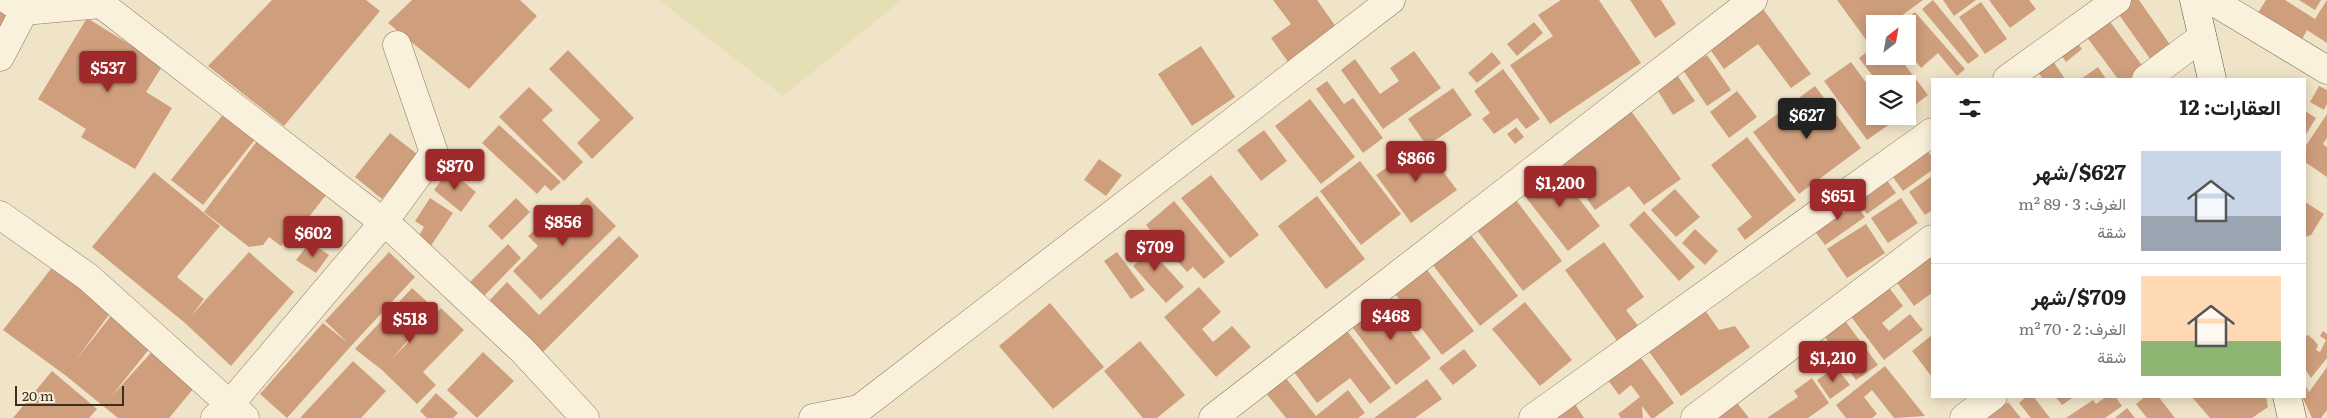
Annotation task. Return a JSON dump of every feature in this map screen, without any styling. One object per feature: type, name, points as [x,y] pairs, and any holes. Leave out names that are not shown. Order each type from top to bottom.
[{"type":"street","points":[[813,418],[859,409],[1391,0]]},
{"type":"street","points":[[1213,418],[1753,0]]},
{"type":"street","points":[[2008,78],[2117,0]]},
{"type":"street","points":[[2194,0],[2212,78]]},
{"type":"street","points":[[2211,0],[2327,70]]},
{"type":"street","points":[[0,56],[16,5],[100,4],[383,223],[522,350],[585,418]]},
{"type":"street","points":[[2147,78],[2202,37]]},
{"type":"street","points":[[0,215],[88,277],[230,413],[383,223],[434,153],[396,45]]},
{"type":"street","points":[[1533,418],[1931,133]]},
{"type":"street","points":[[1695,418],[1931,240]]},
{"type":"street","points":[[1964,418],[1990,398]]},
{"type":"shaded area","points":[[659,0],[902,0],[783,96]]},
{"type":"building","points":[[272,0],[366,0],[380,11],[284,126],[208,66]]},
{"type":"building","points":[[412,0],[520,0],[537,16],[469,89],[388,23]]},
{"type":"building","points":[[1273,0],[1317,0],[1339,31],[1291,66],[1271,38],[1291,24]]},
{"type":"building","points":[[1561,0],[1599,0],[1641,63],[1550,124],[1510,65],[1553,36],[1538,15]]},
{"type":"building","points":[[1630,0],[1661,0],[1676,24],[1655,38]]},
{"type":"building","points":[[1837,0],[1923,0],[1902,15],[1866,15],[1866,40]]},
{"type":"building","points":[[1933,0],[1979,56],[1968,64],[1922,9]]},
{"type":"building","points":[[1943,0],[1976,0],[1954,16]]},
{"type":"building","points":[[1989,0],[2029,0],[2036,9],[2010,28]]},
{"type":"building","points":[[2128,0],[2139,0],[2173,49],[2153,63],[2115,9]]},
{"type":"building","points":[[2266,0],[2285,0],[2315,19],[2327,0],[2327,43],[2307,30],[2300,43],[2256,16]]},
{"type":"building","points":[[2299,0],[2321,0],[2315,10]]},
{"type":"building","points":[[1981,2],[2007,39],[1985,54],[1959,17]]},
{"type":"building","points":[[0,8],[12,16],[0,35]]},
{"type":"building","points":[[1763,9],[1811,74],[1791,88],[1758,44],[1724,69],[1709,48]]},
{"type":"building","points":[[1915,12],[1965,69],[1957,76],[1938,53],[1921,68],[1916,62],[1916,15],[1912,15]]},
{"type":"building","points":[[2105,15],[2144,68],[2130,78],[2117,78],[2083,32]]},
{"type":"building","points":[[87,18],[163,65],[146,92],[172,108],[135,169],[81,137],[86,129],[38,99]]},
{"type":"building","points":[[1534,22],[1543,33],[1517,56],[1507,44]]},
{"type":"building","points":[[2073,38],[2082,49],[2066,62],[2057,49]]},
{"type":"building","points":[[1201,46],[1235,97],[1192,126],[1158,74]]},
{"type":"building","points":[[568,50],[634,118],[592,159],[577,143],[600,120],[549,69]]},
{"type":"building","points":[[1414,51],[1441,88],[1383,129],[1341,70],[1355,59],[1380,94],[1399,81],[1390,68]]},
{"type":"building","points":[[1492,52],[1501,63],[1477,83],[1468,73]]},
{"type":"building","points":[[1866,53],[1866,65],[1905,65],[1913,75],[1872,75],[1859,58]]},
{"type":"building","points":[[1707,55],[1731,90],[1707,106],[1683,70]]},
{"type":"building","points":[[2051,58],[2064,78],[2042,78],[2035,68]]},
{"type":"building","points":[[1851,62],[1866,83],[1866,125],[1888,125],[1867,140],[1824,81]]},
{"type":"building","points":[[2098,67],[2105,78],[2082,78]]},
{"type":"building","points":[[1503,69],[1540,119],[1526,129],[1517,118],[1494,134],[1482,119],[1490,113],[1474,91]]},
{"type":"building","points":[[1677,75],[1695,101],[1673,115],[1656,88]]},
{"type":"building","points":[[1916,79],[1928,95],[1916,104]]},
{"type":"building","points":[[1327,81],[1344,104],[1353,98],[1383,138],[1363,153],[1316,89]]},
{"type":"building","points":[[1815,86],[1861,148],[1799,194],[1753,132]]},
{"type":"building","points":[[2319,86],[2327,90],[2327,104],[2324,110],[2310,102]]},
{"type":"building","points":[[529,87],[553,110],[542,120],[583,162],[564,181],[499,117]]},
{"type":"building","points":[[1453,88],[1472,115],[1427,146],[1408,119]]},
{"type":"building","points":[[1737,91],[1757,117],[1729,138],[1710,112]]},
{"type":"building","points":[[1310,99],[1355,157],[1321,184],[1275,126]]},
{"type":"building","points":[[1631,111],[1681,179],[1644,205],[1629,186],[1595,210],[1561,162]]},
{"type":"building","points":[[225,112],[257,137],[203,205],[171,180]]},
{"type":"building","points":[[2306,112],[2316,118],[2306,134]]},
{"type":"building","points":[[2327,114],[2327,138],[2323,144],[2327,147],[2327,177],[2306,163],[2306,146]]},
{"type":"building","points":[[499,125],[561,182],[551,191],[545,185],[537,194],[482,143]]},
{"type":"building","points":[[1516,127],[1524,137],[1515,144],[1507,134]]},
{"type":"building","points":[[1264,130],[1287,161],[1261,181],[1237,150]]},
{"type":"building","points":[[263,133],[333,186],[301,227],[308,232],[297,248],[286,240],[281,246],[269,237],[263,245],[249,247],[204,212]]},
{"type":"building","points":[[390,133],[417,154],[382,199],[355,177]]},
{"type":"building","points":[[1747,137],[1796,200],[1745,240],[1737,229],[1752,217],[1711,165]]},
{"type":"building","points":[[1422,143],[1457,190],[1411,223],[1376,175]]},
{"type":"building","points":[[1923,144],[1931,156],[1931,171],[1903,191],[1887,169]]},
{"type":"building","points":[[1099,159],[1122,175],[1106,196],[1084,180]]},
{"type":"building","points":[[1360,161],[1401,214],[1361,245],[1320,191]]},
{"type":"building","points":[[1553,165],[1600,226],[1568,251],[1520,190]]},
{"type":"building","points":[[449,170],[476,192],[461,212],[434,190]]},
{"type":"building","points":[[154,172],[220,226],[177,277],[204,299],[191,316],[249,252],[294,292],[231,366],[185,323],[92,247]]},
{"type":"building","points":[[1881,172],[1896,193],[1867,214],[1852,194]]},
{"type":"building","points":[[1211,175],[1259,235],[1230,258],[1181,198]]},
{"type":"building","points":[[1931,177],[1931,211],[1925,215],[1909,192]]},
{"type":"building","points":[[1675,189],[1700,217],[1676,237],[1651,210]]},
{"type":"building","points":[[1317,196],[1365,259],[1326,289],[1278,226]]},
{"type":"building","points":[[1513,196],[1562,261],[1523,291],[1474,226]]},
{"type":"building","points":[[587,197],[616,226],[541,300],[513,271],[538,246],[528,236],[548,217],[558,226]]},
{"type":"building","points":[[1850,197],[1865,217],[1825,245],[1811,226]]},
{"type":"building","points":[[430,198],[453,213],[428,250],[415,242],[424,227],[415,221]]},
{"type":"building","points":[[516,198],[530,212],[502,240],[488,226]]},
{"type":"building","points":[[1901,198],[1918,223],[1888,243],[1871,218]]},
{"type":"building","points":[[1174,201],[1225,262],[1204,279],[1193,267],[1187,272],[1146,225]]},
{"type":"building","points":[[2306,203],[2324,214],[2311,235],[2306,237]]},
{"type":"building","points":[[1644,211],[1695,267],[1679,281],[1629,225]]},
{"type":"building","points":[[1866,224],[1885,253],[1847,278],[1827,249]]},
{"type":"building","points":[[1695,229],[1718,251],[1705,265],[1682,243]]},
{"type":"building","points":[[1467,230],[1518,296],[1480,326],[1429,260]]},
{"type":"building","points":[[619,236],[639,256],[541,354],[489,301],[507,282],[539,315]]},
{"type":"building","points":[[1138,236],[1184,287],[1166,303],[1133,266],[1142,258],[1129,244]]},
{"type":"building","points":[[310,242],[329,255],[316,273],[296,260]]},
{"type":"building","points":[[1604,242],[1644,297],[1626,310],[1639,327],[1618,342],[1565,270]]},
{"type":"building","points":[[508,244],[521,258],[484,296],[470,282]]},
{"type":"building","points":[[389,252],[415,277],[287,418],[260,394],[323,323],[348,343],[325,321]]},
{"type":"building","points":[[1117,252],[1145,290],[1131,299],[1104,261]]},
{"type":"building","points":[[1931,254],[1931,294],[1914,306],[1895,280]]},
{"type":"building","points":[[58,260],[116,305],[76,360],[114,312],[154,343],[110,398],[157,346],[199,382],[169,418],[118,418],[65,375],[3,330]]},
{"type":"building","points":[[1424,266],[1474,331],[1442,355],[1392,290]]},
{"type":"building","points":[[1887,285],[1903,306],[1882,323],[1889,331],[1910,314],[1923,330],[1884,360],[1849,314]]},
{"type":"building","points":[[1199,287],[1221,312],[1202,329],[1213,342],[1232,326],[1251,347],[1216,377],[1164,317]]},
{"type":"building","points":[[412,288],[435,309],[390,361],[441,308],[464,330],[423,372],[436,385],[417,404],[382,370],[355,349]]},
{"type":"building","points":[[1385,298],[1431,358],[1396,385],[1350,324]]},
{"type":"building","points":[[1525,302],[1572,360],[1540,386],[1492,329]]},
{"type":"building","points":[[1050,303],[1104,367],[1053,409],[999,346]]},
{"type":"building","points":[[1702,306],[1719,330],[1735,326],[1750,347],[1681,396],[1645,346]]},
{"type":"building","points":[[1846,322],[1878,365],[1856,380],[1825,337]]},
{"type":"building","points":[[1344,327],[1391,388],[1370,404],[1350,378],[1317,403],[1291,368]]},
{"type":"building","points":[[2323,331],[2327,334],[2327,358],[2311,378],[2306,370],[2306,336],[2308,335],[2314,340],[2318,345],[2316,350],[2320,352],[2326,340],[2320,336]]},
{"type":"building","points":[[1816,336],[1832,359],[1818,369],[1801,346]]},
{"type":"building","points":[[1931,336],[1931,376],[1912,351]]},
{"type":"building","points":[[1140,341],[1185,395],[1157,418],[1143,418],[1104,371]]},
{"type":"building","points":[[1464,349],[1477,366],[1453,385],[1439,368]]},
{"type":"building","points":[[1636,351],[1674,403],[1654,418],[1651,418],[1642,406],[1643,418],[1621,418],[1618,414],[1640,397],[1631,385],[1619,395],[1604,375]]},
{"type":"building","points":[[483,352],[514,381],[477,418],[447,390]]},
{"type":"building","points":[[353,361],[386,391],[361,418],[300,418]]},
{"type":"building","points":[[1885,366],[1925,416],[1894,418],[1872,390],[1864,397],[1877,414],[1872,418],[1846,418],[1836,405]]},
{"type":"building","points":[[1836,367],[1850,385],[1830,399],[1817,380]]},
{"type":"building","points":[[2327,367],[2327,410],[2321,418],[2312,418],[2303,398],[2306,398],[2306,386],[2309,392]]},
{"type":"building","points":[[52,371],[97,409],[89,418],[13,418]]},
{"type":"building","points":[[1285,377],[1316,416],[1348,390],[1365,413],[1358,418],[1286,418],[1265,392]]},
{"type":"building","points":[[1812,378],[1829,403],[1808,418],[1767,418],[1798,397],[1794,391]]},
{"type":"building","points":[[1427,379],[1442,399],[1415,418],[1374,418]]},
{"type":"building","points":[[436,393],[458,413],[453,418],[427,418],[420,411]]},
{"type":"building","points":[[1731,395],[1749,418],[1703,418]]},
{"type":"building","points":[[1570,396],[1584,418],[1558,418],[1552,408]]},
{"type":"building","points":[[2025,398],[2035,398],[2050,418],[2031,418],[2019,403]]},
{"type":"building","points":[[2057,398],[2072,398],[2062,405]]},
{"type":"building","points":[[2104,398],[2116,398],[2122,406],[2105,418],[2066,418],[2093,400],[2096,404]]},
{"type":"building","points":[[2144,398],[2160,398],[2175,418],[2147,418],[2136,404]]},
{"type":"building","points":[[2193,398],[2266,398],[2268,407],[2252,418],[2210,418]]},
{"type":"building","points":[[2008,402],[2021,418],[1988,418]]},
{"type":"building","points":[[2127,408],[2135,418],[2115,418]]}]
